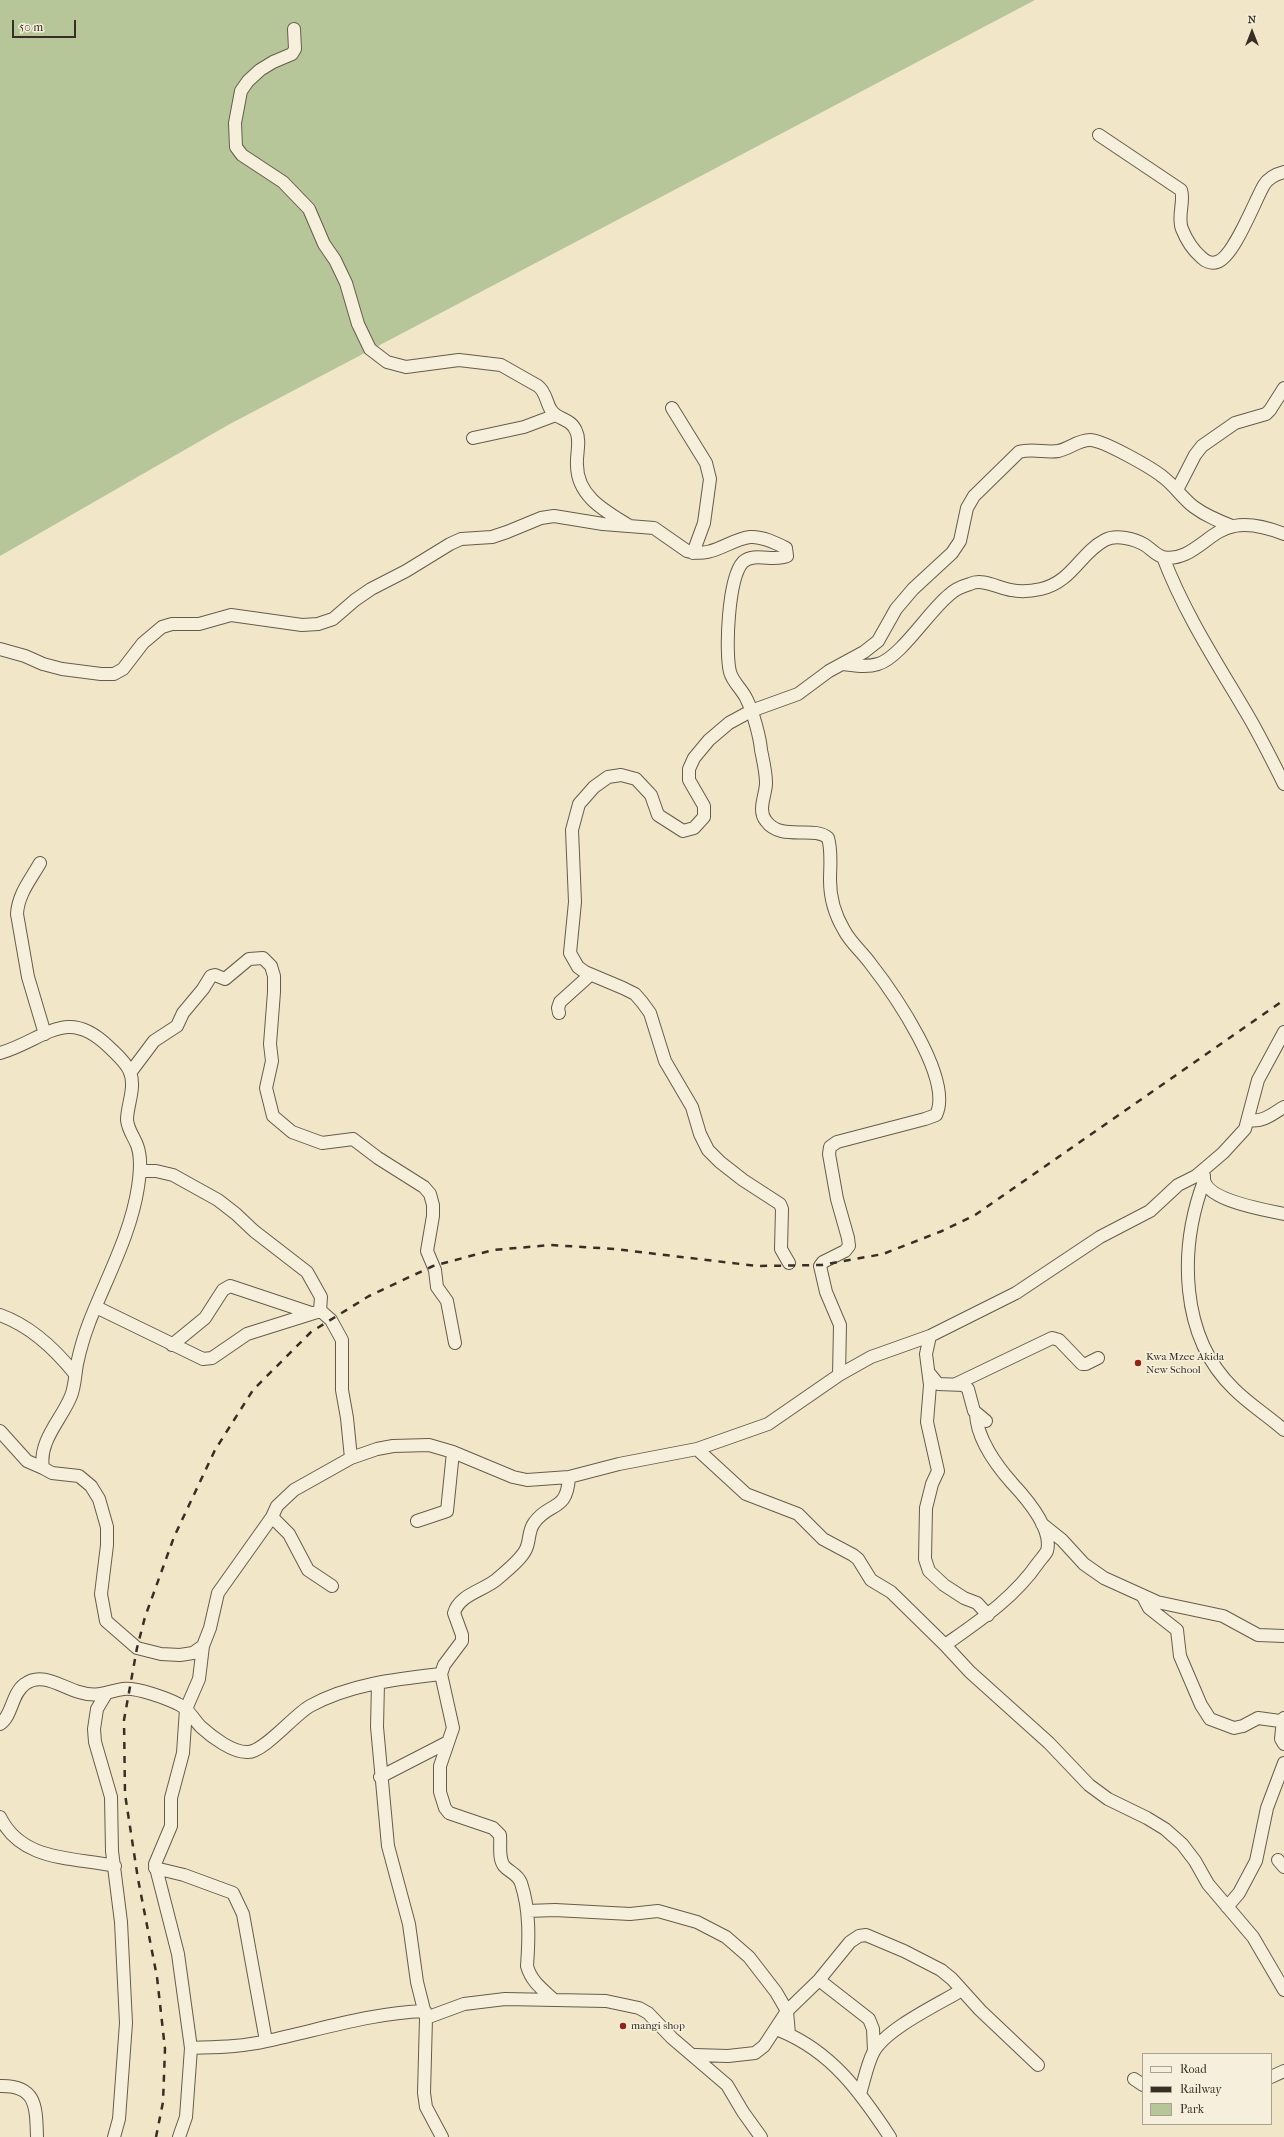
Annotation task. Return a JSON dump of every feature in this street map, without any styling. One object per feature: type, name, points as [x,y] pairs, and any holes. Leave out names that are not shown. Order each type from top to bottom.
[{"type":"street","points":[[294,29],[295,49],[292,54],[260,70],[248,81],[241,91],[235,123],[236,147],[242,155],[283,182],[309,209],[324,244],[335,260],[346,283],[358,324],[370,349],[387,362],[406,367],[459,360],[506,367],[540,387],[551,410],[556,415],[571,423],[577,432],[578,480],[583,490],[602,508],[629,526]]},
{"type":"street","points":[[1099,135],[1181,190],[1182,228],[1194,250],[1209,262],[1218,262],[1224,257],[1250,218],[1264,184],[1270,178],[1284,172]]},
{"type":"street","points":[[1177,490],[1195,455],[1202,446],[1235,423],[1266,414],[1284,388]]},
{"type":"street","points":[[672,408],[706,463],[710,480],[704,523],[693,553]]},
{"type":"street","points":[[473,438],[524,427],[556,415]]},
{"type":"street","points":[[789,1263],[781,1249],[782,1209],[780,1204],[743,1180],[720,1162],[708,1150],[700,1134],[692,1107],[665,1061],[650,1012],[629,991],[590,975],[578,967],[572,959],[569,945],[575,902],[572,830],[579,804],[594,787],[608,777],[621,775],[636,779],[651,795],[658,815],[683,831],[694,828],[704,817],[704,806],[689,780],[689,769],[694,758],[709,740],[729,723],[751,711],[798,694],[841,664],[864,652],[878,641],[896,609],[913,589],[952,553],[960,542],[967,508],[974,496],[1019,452],[1026,450],[1060,451],[1082,441],[1091,440],[1113,448],[1149,467],[1177,490],[1192,506],[1206,515],[1232,526],[1247,525],[1284,534]]},
{"type":"street","points":[[0,649],[62,669],[101,674],[114,674],[123,669],[150,635],[162,627],[172,624],[199,624],[231,615],[302,625],[318,624],[333,619],[355,600],[371,589],[461,539],[492,537],[541,518],[554,516],[603,524],[660,530],[687,551],[693,553],[714,550],[751,537],[779,544],[786,548],[788,552],[787,556],[782,558],[750,558],[743,562],[735,579],[728,621],[728,662],[734,682],[747,699],[760,740],[766,781],[762,802],[764,819],[768,824],[783,831],[794,834],[820,833],[828,838],[831,896],[844,930],[871,964],[900,1007],[924,1047],[932,1063],[936,1080],[938,1103],[936,1115],[837,1142],[830,1147],[829,1154],[837,1199],[849,1242],[848,1249],[823,1262],[820,1266],[826,1292],[840,1325],[839,1375]]},
{"type":"street","points":[[841,664],[862,666],[880,664],[902,645],[949,594],[972,583],[985,582],[1012,590],[1030,590],[1050,586],[1063,580],[1100,543],[1113,537],[1137,541],[1163,557],[1176,556],[1191,551],[1232,526]]},
{"type":"street","points":[[1163,557],[1174,585],[1188,613],[1251,720],[1284,784]]},
{"type":"street","points":[[40,863],[21,895],[18,903],[17,914],[28,977],[45,1034]]},
{"type":"street","points":[[130,1072],[154,1041],[177,1026],[183,1012],[203,989],[211,976],[215,975],[225,979],[249,959],[263,958],[269,962],[274,976],[270,1044],[272,1061],[266,1088],[270,1112],[278,1121],[292,1132],[317,1141],[331,1142],[349,1139],[357,1141],[378,1158],[424,1187],[433,1205],[427,1251],[435,1270],[437,1287],[446,1302],[455,1343]]},
{"type":"street","points":[[559,1013],[558,1008],[560,1002],[590,975]]},
{"type":"street","points":[[0,1053],[59,1027],[70,1026],[87,1030],[104,1042],[121,1059],[130,1072],[131,1100],[127,1120],[137,1146],[140,1171],[138,1187],[132,1212],[81,1347],[73,1389],[68,1403],[43,1452],[43,1468]]},
{"type":"street","points":[[1284,1032],[1258,1080],[1248,1120],[1240,1136],[1204,1175],[1190,1231],[1188,1257],[1190,1303],[1194,1319],[1206,1350],[1217,1369],[1234,1389],[1284,1430]]},
{"type":"street","points":[[1248,1120],[1256,1122],[1263,1120],[1284,1107]]},
{"type":"street","points":[[140,1171],[156,1171],[173,1175],[218,1200],[236,1214],[254,1231],[307,1272],[321,1297],[315,1312]]},
{"type":"street","points":[[1204,1175],[1208,1188],[1219,1197],[1284,1214]]},
{"type":"street","points":[[179,2137],[186,2117],[191,2048],[184,1988],[175,1941],[155,1868],[156,1858],[165,1843],[171,1826],[171,1798],[183,1753],[186,1709],[199,1679],[203,1646],[210,1628],[218,1593],[272,1517],[277,1506],[294,1490],[351,1458],[378,1449],[409,1444],[429,1445],[453,1452],[513,1477],[527,1480],[569,1477],[619,1464],[697,1449],[768,1424],[839,1375],[871,1357],[930,1336],[1016,1293],[1100,1237],[1150,1210],[1178,1184],[1196,1176],[1204,1175]]},
{"type":"street","points":[[172,1345],[205,1318],[223,1290],[230,1286],[315,1312],[331,1320],[342,1340],[342,1390],[347,1418],[348,1441],[351,1458]]},
{"type":"street","points":[[96,1307],[203,1359],[212,1358],[247,1334],[315,1312]]},
{"type":"street","points":[[0,1315],[26,1326],[39,1335],[76,1374]]},
{"type":"street","points":[[930,1336],[926,1354],[930,1392],[927,1422],[938,1471],[932,1484],[926,1508],[925,1559],[927,1566],[944,1586],[964,1598],[977,1603],[988,1616]]},
{"type":"street","points":[[956,1384],[1052,1338],[1059,1340],[1082,1364],[1088,1364],[1098,1358]]},
{"type":"street","points":[[929,1373],[938,1384],[964,1385],[968,1389],[972,1408],[981,1418],[979,1429],[995,1461],[1031,1506],[1042,1524],[1047,1539],[1046,1552],[1025,1582],[988,1616],[945,1645]]},
{"type":"street","points":[[0,1432],[27,1461],[52,1473],[79,1476],[91,1486],[99,1498],[107,1526],[107,1545],[101,1594],[106,1621],[128,1642],[143,1650],[161,1654],[180,1655],[193,1653],[203,1646]]},
{"type":"street","points":[[697,1449],[746,1494],[798,1514],[823,1539],[853,1554],[858,1559],[871,1580],[891,1592],[945,1645],[974,1677],[1049,1743],[1089,1785],[1108,1799],[1148,1818],[1165,1829],[1182,1844],[1195,1860],[1208,1884],[1253,1937],[1284,1990]]},
{"type":"street","points":[[417,1521],[447,1511],[453,1452]]},
{"type":"street","points":[[554,1999],[533,1981],[529,1974],[527,1966],[527,1911],[520,1881],[504,1866],[501,1860],[500,1835],[497,1830],[454,1816],[445,1808],[440,1792],[439,1773],[441,1757],[453,1728],[441,1674],[444,1665],[462,1641],[462,1635],[454,1613],[459,1602],[496,1580],[523,1554],[533,1524],[541,1516],[563,1501],[568,1489],[569,1477]]},
{"type":"street","points":[[272,1517],[289,1534],[308,1570],[332,1586]]},
{"type":"street","points":[[1042,1524],[1091,1570],[1142,1595],[1169,1605],[1223,1616],[1258,1635],[1284,1636]]},
{"type":"street","points":[[1142,1595],[1149,1608],[1177,1630],[1180,1656],[1199,1701],[1210,1719],[1234,1728],[1243,1726],[1258,1718],[1280,1721],[1283,1719],[1281,1739],[1284,1744]]},
{"type":"street","points":[[0,1724],[5,1721],[16,1694],[25,1684],[33,1680],[46,1680],[79,1692],[96,1696],[124,1688],[168,1700],[186,1709],[201,1727],[219,1740],[233,1748],[249,1752],[256,1750],[274,1737],[291,1720],[309,1706],[354,1688],[404,1678],[441,1674]]},
{"type":"street","points":[[378,1683],[377,1728],[380,1777],[388,1846],[409,1924],[416,1982],[425,2014],[424,2093],[426,2107],[442,2137]]},
{"type":"street","points":[[106,1694],[96,1709],[94,1721],[95,1742],[111,1797],[112,1851],[121,1922],[126,2023],[119,2119],[114,2137]]},
{"type":"street","points":[[380,1777],[448,1742]]},
{"type":"street","points":[[1228,1907],[1238,1893],[1256,1861],[1267,1808],[1281,1785],[1284,1764]]},
{"type":"street","points":[[0,1817],[6,1830],[32,1850],[76,1861],[96,1862],[115,1866]]},
{"type":"street","points":[[155,1868],[184,1875],[233,1893],[243,1914],[266,2042]]},
{"type":"street","points":[[527,1911],[630,1914],[658,1911],[697,1922],[726,1937],[749,1957],[776,1992],[787,2011],[789,2034]]},
{"type":"street","points":[[694,2055],[728,2056],[755,2053],[764,2046],[777,2029],[787,2011],[818,1980],[850,1942],[859,1936],[866,1936],[904,1951],[941,1970],[1038,2065]]},
{"type":"street","points":[[818,1980],[869,2019],[873,2029],[874,2051],[860,2094]]},
{"type":"street","points":[[874,2051],[899,2028],[962,1990]]},
{"type":"street","points":[[191,2048],[233,2047],[266,2042],[373,2016],[399,2012],[425,2014],[476,2002],[554,1999],[606,2001],[638,2008],[648,2013],[672,2038],[694,2055],[727,2085],[743,2112],[762,2137]]},
{"type":"street","points":[[777,2029],[789,2034],[837,2067],[860,2094],[890,2137]]},
{"type":"street","points":[[1272,2077],[1284,2071]]},
{"type":"street","points":[[0,2086],[20,2088],[27,2091],[32,2098],[35,2109],[37,2137]]},
{"type":"green space","points":[[0,0],[1035,0],[228,425],[0,556]]},
{"type":"railway","points":[[156,2137],[163,2102],[165,2049],[157,1977],[138,1879],[125,1794],[124,1720],[137,1648],[145,1617],[174,1537],[215,1450],[253,1390],[311,1332],[369,1296],[433,1266],[493,1250],[551,1245],[615,1249],[757,1266],[822,1265],[883,1254],[942,1231],[975,1215],[1284,1000]]},
{"type":"place","name":"Kwa Mzee Akida New School","points":[[1138,1363]]},
{"type":"place","name":"mangi shop","points":[[623,2026]]}]
